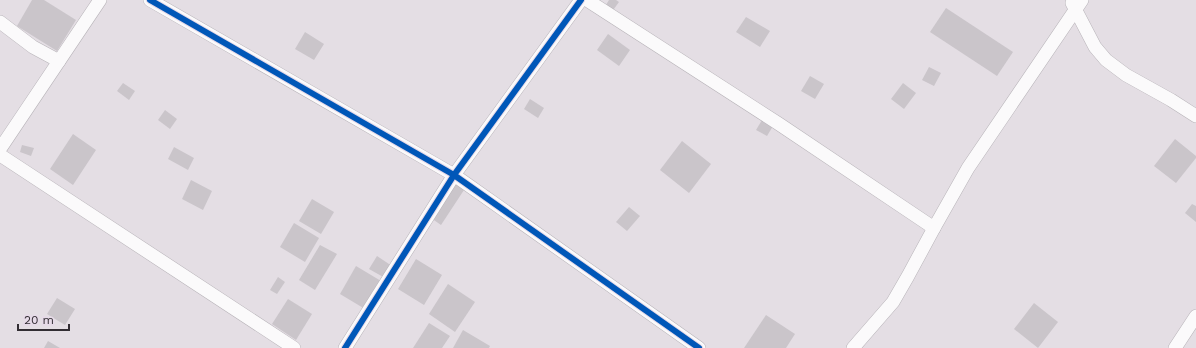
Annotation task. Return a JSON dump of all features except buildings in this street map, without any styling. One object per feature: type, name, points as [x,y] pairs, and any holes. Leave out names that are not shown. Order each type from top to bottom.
[{"type":"street","points":[[0,150],[100,0]]},
{"type":"street","points":[[150,0],[454,175],[700,348]]},
{"type":"street","points":[[345,348],[454,175],[581,0]]},
{"type":"street","points":[[587,0],[779,124],[934,228]]},
{"type":"street","points":[[853,348],[892,302],[968,168],[1076,3]]},
{"type":"street","points":[[1076,3],[1095,47],[1106,60],[1126,75],[1196,116]]},
{"type":"street","points":[[0,22],[33,46],[59,61]]},
{"type":"street","points":[[0,155],[294,348]]},
{"type":"street","points":[[1175,348],[1196,316]]},
{"type":"cycle path","points":[[150,0],[454,175],[699,348]]},
{"type":"cycle path","points":[[345,348],[454,175],[581,0]]}]
